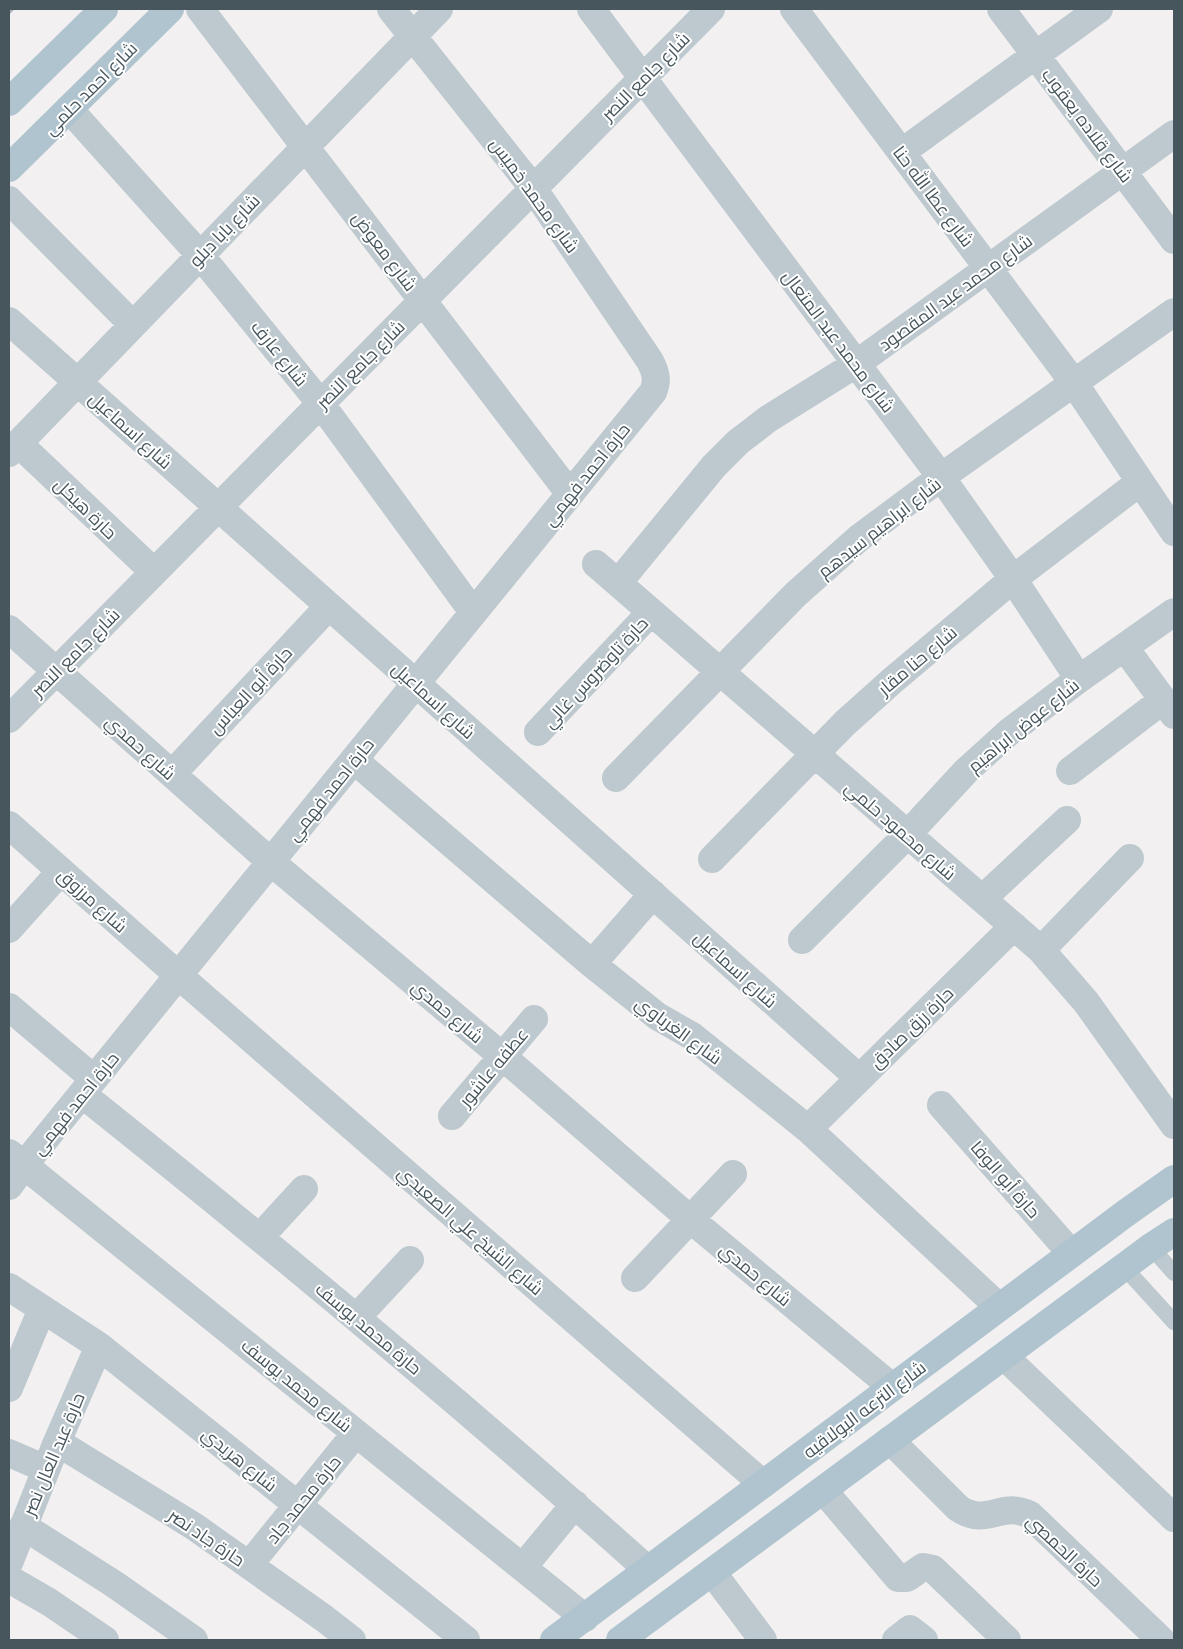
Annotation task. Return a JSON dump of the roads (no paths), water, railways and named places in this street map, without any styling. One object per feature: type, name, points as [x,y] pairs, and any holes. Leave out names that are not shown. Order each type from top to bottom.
[{"type":"main road","points":[[9,102],[104,9]]},
{"type":"main road","name":"شارع احمد حلمي","points":[[9,168],[170,9]]},
{"type":"main road","name":"شارع الترعه البولاقيه","points":[[554,1640],[1071,1253],[1174,1180]]},
{"type":"main road","points":[[1126,1213],[1151,1247]]},
{"type":"main road","points":[[620,1640],[1005,1357],[1151,1247],[1174,1232]]},
{"type":"street","name":"شارع معوض","points":[[200,9],[570,494]]},
{"type":"street","name":"شارع محمد خميس","points":[[391,9],[533,188],[650,361],[656,374],[656,384],[652,392]]},
{"type":"street","name":"شارع بابا دبلو","points":[[14,448],[439,9]]},
{"type":"street","name":"شارع محمد عبد المتعال","points":[[591,9],[941,477],[1013,579],[1079,679]]},
{"type":"street","name":"شارع جامع النصر","points":[[9,719],[712,9]]},
{"type":"street","name":"شارع عطا الله حنا","points":[[794,9],[1074,384],[1174,532]]},
{"type":"street","name":"شارع قلاده يعقوب","points":[[1001,9],[1174,240]]},
{"type":"street","points":[[902,152],[1098,9]]},
{"type":"street","name":"شارع عارف","points":[[69,109],[200,255],[320,404],[473,612]]},
{"type":"street","name":"شارع محمد عبد المقصود","points":[[618,583],[714,466],[738,442],[768,419],[856,364],[1174,134]]},
{"type":"street","points":[[9,200],[132,325]]},
{"type":"street","name":"شارع ابراهيم سيدهم","points":[[616,778],[796,594],[859,538],[941,477],[1174,312]]},
{"type":"street","name":"شارع اسماعيل","points":[[9,321],[859,1078]]},
{"type":"street","name":"حارة احمد فهمي","points":[[14,1168],[88,1086],[652,392]]},
{"type":"street","name":"حارة هيكل","points":[[14,448],[154,572]]},
{"type":"street","name":"شارع حنا مقار","points":[[712,859],[845,722],[892,680],[1013,579],[1140,482]]},
{"type":"street","name":"شارع محمود حلمي","points":[[596,564],[907,836],[1041,950],[1086,1002],[1174,1126]]},
{"type":"street","name":"حارة أبو العباس","points":[[172,774],[329,606]]},
{"type":"street","name":"حارة تاوضروس غالي","points":[[538,732],[651,612]]},
{"type":"street","name":"شارع عوض ابراهيم","points":[[802,940],[907,836],[966,771],[1009,732],[1079,679],[1174,612]]},
{"type":"street","name":"شارع حمدي","points":[[9,629],[270,862],[502,1056],[690,1219],[892,1387]]},
{"type":"street","points":[[1070,771],[1169,708],[1125,648]]},
{"type":"street","name":"شارع الغرباوي","points":[[354,760],[592,964],[656,1016],[692,1036],[808,1129],[999,1307]]},
{"type":"street","points":[[982,899],[1067,820]]},
{"type":"street","name":"شارع مرزوق","points":[[9,825],[178,975]]},
{"type":"street","points":[[1041,950],[1130,858]]},
{"type":"street","points":[[9,929],[61,871]]},
{"type":"street","points":[[592,964],[653,894]]},
{"type":"street","name":"حارة رزق صادق","points":[[808,1129],[1014,926]]},
{"type":"street","name":"شارع الشيخ علي الصعيدي","points":[[178,975],[763,1484]]},
{"type":"street","name":"حارة محمد يوسف","points":[[9,1007],[88,1086],[260,1236],[575,1504],[648,1570]]},
{"type":"street","name":"عطفه عاشور","points":[[452,1116],[534,1019]]},
{"type":"street","name":"حارة أبو الوفا","points":[[942,1105],[1071,1253]]},
{"type":"street","name":"شارع محمد يوسف","points":[[14,1168],[356,1432],[585,1618]]},
{"type":"street","points":[[635,1278],[733,1174]]},
{"type":"street","points":[[260,1236],[304,1189]]},
{"type":"street","points":[[357,1317],[410,1260]]},
{"type":"street","name":"شارع هريدي","points":[[9,1287],[99,1346],[466,1640]]},
{"type":"street","points":[[9,1388],[42,1309]]},
{"type":"street","name":"حارة عبد العال نصر","points":[[9,1563],[57,1442],[99,1346]]},
{"type":"street","points":[[1005,1357],[1174,1518]]},
{"type":"street","name":"حارة محمد جاد","points":[[249,1566],[356,1432]]},
{"type":"street","name":"حارة الحمصي","points":[[890,1440],[965,1513],[983,1516],[1013,1509],[1030,1515],[1161,1640]]},
{"type":"street","name":"حارة جاد نصر","points":[[57,1442],[195,1527],[352,1640]]},
{"type":"street","points":[[9,1453],[46,1469]]},
{"type":"street","points":[[823,1490],[898,1578],[907,1578],[923,1566],[933,1569],[1007,1640]]},
{"type":"street","points":[[523,1567],[575,1504]]},
{"type":"street","points":[[23,1526],[114,1584],[194,1640]]},
{"type":"street","points":[[712,1572],[763,1640]]},
{"type":"street","points":[[9,1579],[49,1602],[105,1640]]},
{"type":"street","points":[[896,1640],[910,1629],[924,1640]]},
{"type":"lane","points":[[1151,1247],[1174,1273]]},
{"type":"lane","points":[[1124,1267],[1174,1322]]},
{"type":"railway","points":[[9,12],[12,9]]}]
